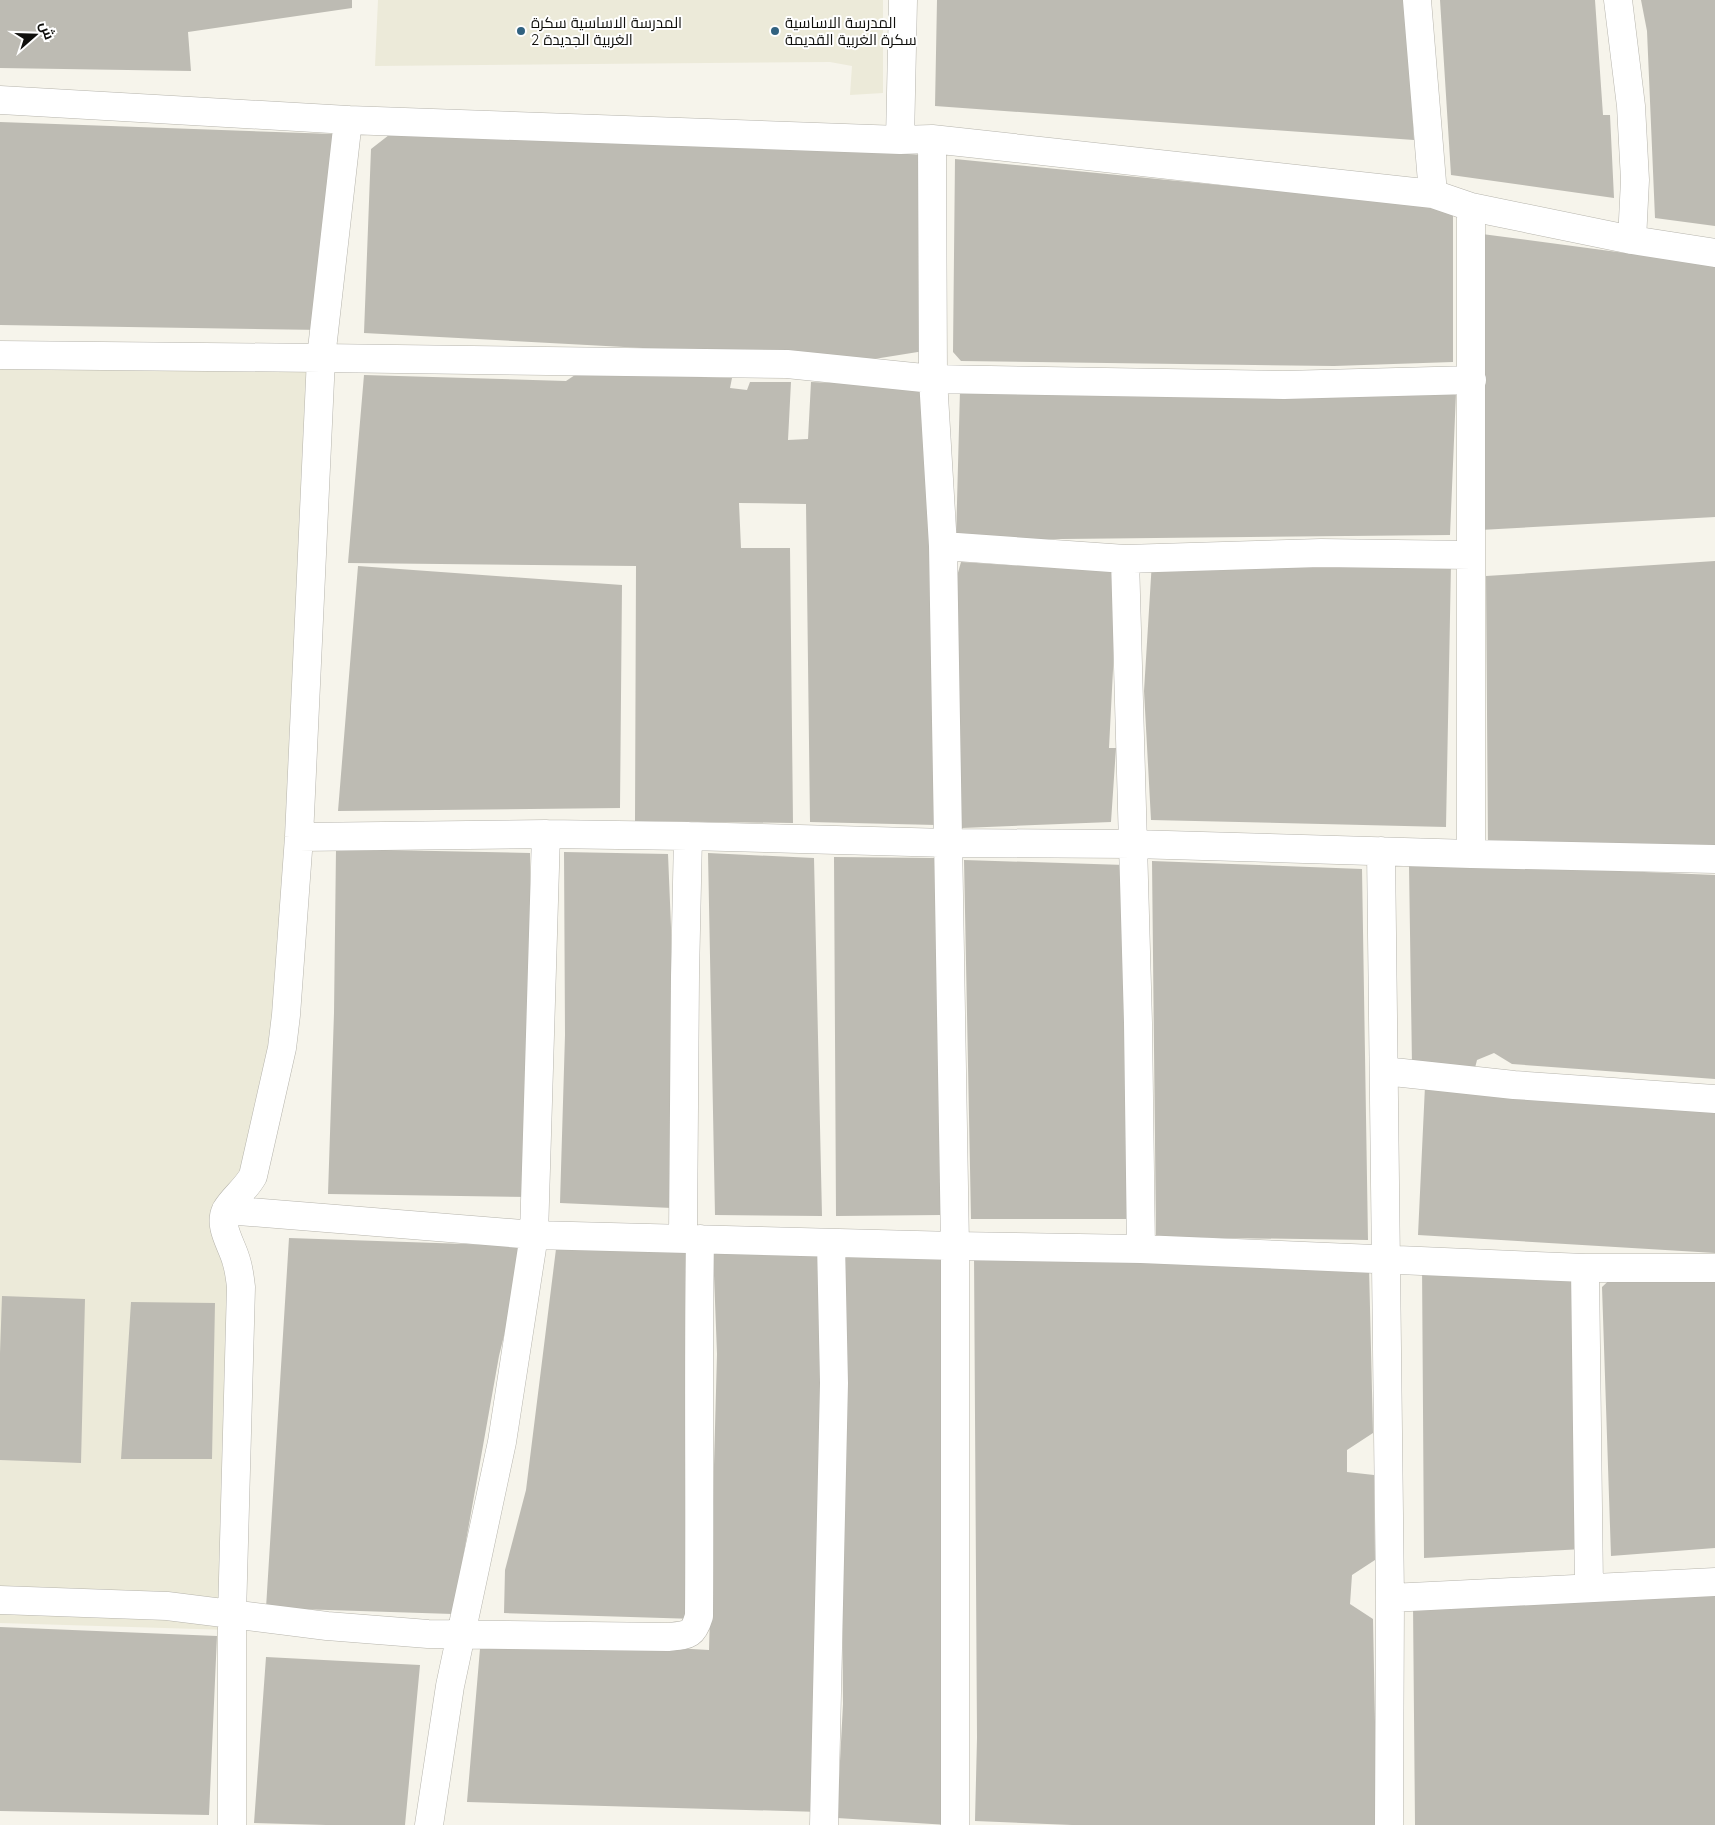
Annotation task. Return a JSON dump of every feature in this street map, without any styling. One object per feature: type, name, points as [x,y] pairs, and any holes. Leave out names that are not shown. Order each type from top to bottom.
[{"type":"street","points":[[900,140],[903,0]]},
{"type":"street","points":[[1417,0],[1433,194]]},
{"type":"street","points":[[1618,0],[1633,134],[1635,180],[1632,240]]},
{"type":"street","points":[[0,100],[348,120],[900,140],[932,139],[1433,194],[1471,207],[1632,240],[1715,253]]},
{"type":"street","points":[[232,1825],[232,1615],[241,1287],[236,1257],[227,1238],[224,1217],[226,1210],[248,1186],[253,1176],[282,1048],[299,837],[321,358],[348,120]]},
{"type":"street","points":[[932,139],[933,379],[943,546],[954,1246],[955,1825]]},
{"type":"street","points":[[1471,207],[1471,854]]},
{"type":"street","points":[[0,355],[787,364],[933,379],[1284,385],[1472,380]]},
{"type":"street","points":[[943,546],[1125,559],[1322,552],[1471,555]]},
{"type":"street","points":[[1125,559],[1138,1023],[1141,1249]]},
{"type":"street","points":[[299,837],[546,834],[688,836],[948,843],[1133,844],[1715,859]]},
{"type":"street","points":[[429,1825],[450,1686],[502,1442],[534,1235],[546,834]]},
{"type":"street","points":[[0,1600],[168,1606],[327,1626],[428,1634],[668,1637],[682,1636],[695,1629],[700,1606],[700,1462],[698,1337],[692,1239],[685,976],[688,836]]},
{"type":"street","points":[[1381,851],[1390,1598],[1389,1825]]},
{"type":"street","points":[[1384,1072],[1514,1085],[1715,1099]]},
{"type":"street","points":[[226,1210],[534,1235],[1141,1249],[1585,1268],[1715,1268]]},
{"type":"street","points":[[824,1825],[834,1383],[831,1243]]},
{"type":"street","points":[[1585,1268],[1589,1588]]},
{"type":"street","points":[[1390,1598],[1715,1582]]},
{"type":"shaded area","points":[[378,0],[883,0],[883,93],[850,95],[852,66],[830,62],[375,66]]},
{"type":"shaded area","points":[[0,361],[314,367],[295,828],[269,1042],[248,1186],[223,1197],[240,1241],[230,1630],[0,1623]]},
{"type":"building","points":[[0,0],[352,0],[352,8],[188,32],[191,71],[0,68]]},
{"type":"building","points":[[937,0],[1405,0],[1414,140],[935,106]]},
{"type":"building","points":[[1440,0],[1595,0],[1603,115],[1610,115],[1614,198],[1451,175]]},
{"type":"building","points":[[1641,0],[1715,0],[1715,226],[1655,218],[1647,31]]},
{"type":"building","points":[[0,122],[334,134],[322,330],[0,325]]},
{"type":"building","points":[[398,128],[927,155],[924,351],[868,360],[364,333],[371,149]]},
{"type":"building","points":[[955,159],[1453,208],[1453,362],[1334,366],[961,361],[953,352]]},
{"type":"building","points":[[1482,234],[1715,265],[1715,517],[1480,530]]},
{"type":"building","points":[[578,373],[732,378],[730,388],[747,390],[750,382],[791,382],[788,440],[808,439],[811,382],[931,387],[936,825],[810,822],[806,504],[739,503],[741,548],[790,548],[793,823],[635,821],[636,566],[348,563],[364,375],[566,381]]},
{"type":"building","points":[[960,390],[1456,393],[1450,535],[956,540]]},
{"type":"building","points":[[1152,561],[1451,564],[1446,827],[1151,820],[1144,691]]},
{"type":"building","points":[[1715,561],[1715,856],[1488,848],[1486,576]]},
{"type":"building","points":[[961,562],[1118,572],[1109,748],[1116,748],[1111,822],[962,828],[950,601]]},
{"type":"building","points":[[358,566],[622,585],[620,808],[338,811]]},
{"type":"building","points":[[336,849],[530,853],[531,1197],[328,1194],[334,1013]]},
{"type":"building","points":[[564,852],[668,854],[671,927],[672,1208],[560,1203],[565,1035]]},
{"type":"building","points":[[708,853],[814,858],[822,1216],[715,1215]]},
{"type":"building","points":[[834,857],[936,858],[941,1215],[836,1216]]},
{"type":"building","points":[[964,860],[1125,865],[1132,1219],[971,1219]]},
{"type":"building","points":[[1152,861],[1362,869],[1368,1240],[1156,1237]]},
{"type":"building","points":[[1409,866],[1597,870],[1715,875],[1715,1079],[1512,1064],[1494,1053],[1477,1060],[1475,1068],[1412,1066]]},
{"type":"building","points":[[1425,1086],[1715,1106],[1715,1253],[1418,1235]]},
{"type":"building","points":[[289,1238],[526,1246],[499,1356],[453,1614],[266,1608]]},
{"type":"building","points":[[556,1249],[695,1249],[696,1619],[504,1613],[505,1570],[526,1490]]},
{"type":"building","points":[[713,1249],[821,1252],[820,1812],[467,1802],[481,1637],[709,1650],[717,1354]]},
{"type":"building","points":[[839,1250],[942,1253],[948,1825],[837,1818],[843,1704]]},
{"type":"building","points":[[974,1254],[1369,1266],[1373,1433],[1347,1450],[1347,1472],[1374,1475],[1375,1560],[1352,1575],[1350,1604],[1373,1619],[1377,1825],[1072,1825],[975,1821],[977,1738]]},
{"type":"building","points":[[1422,1263],[1573,1271],[1583,1549],[1424,1558]]},
{"type":"building","points":[[1618,1272],[1715,1277],[1715,1548],[1611,1556],[1602,1287]]},
{"type":"building","points":[[2,1296],[85,1299],[81,1463],[0,1460]]},
{"type":"building","points":[[131,1302],[215,1303],[212,1459],[121,1459]]},
{"type":"building","points":[[1715,1593],[1715,1825],[1415,1825],[1413,1604]]},
{"type":"building","points":[[0,1627],[217,1636],[209,1815],[0,1811]]},
{"type":"building","points":[[266,1657],[420,1665],[405,1825],[254,1823]]},
{"type":"place","name":"المدرسة الاساسية سكرة الغربية الجديدة 2","points":[[521,31]]},
{"type":"place","name":"المدرسة الاساسية سكرة الغربية القديمة","points":[[775,31]]}]
